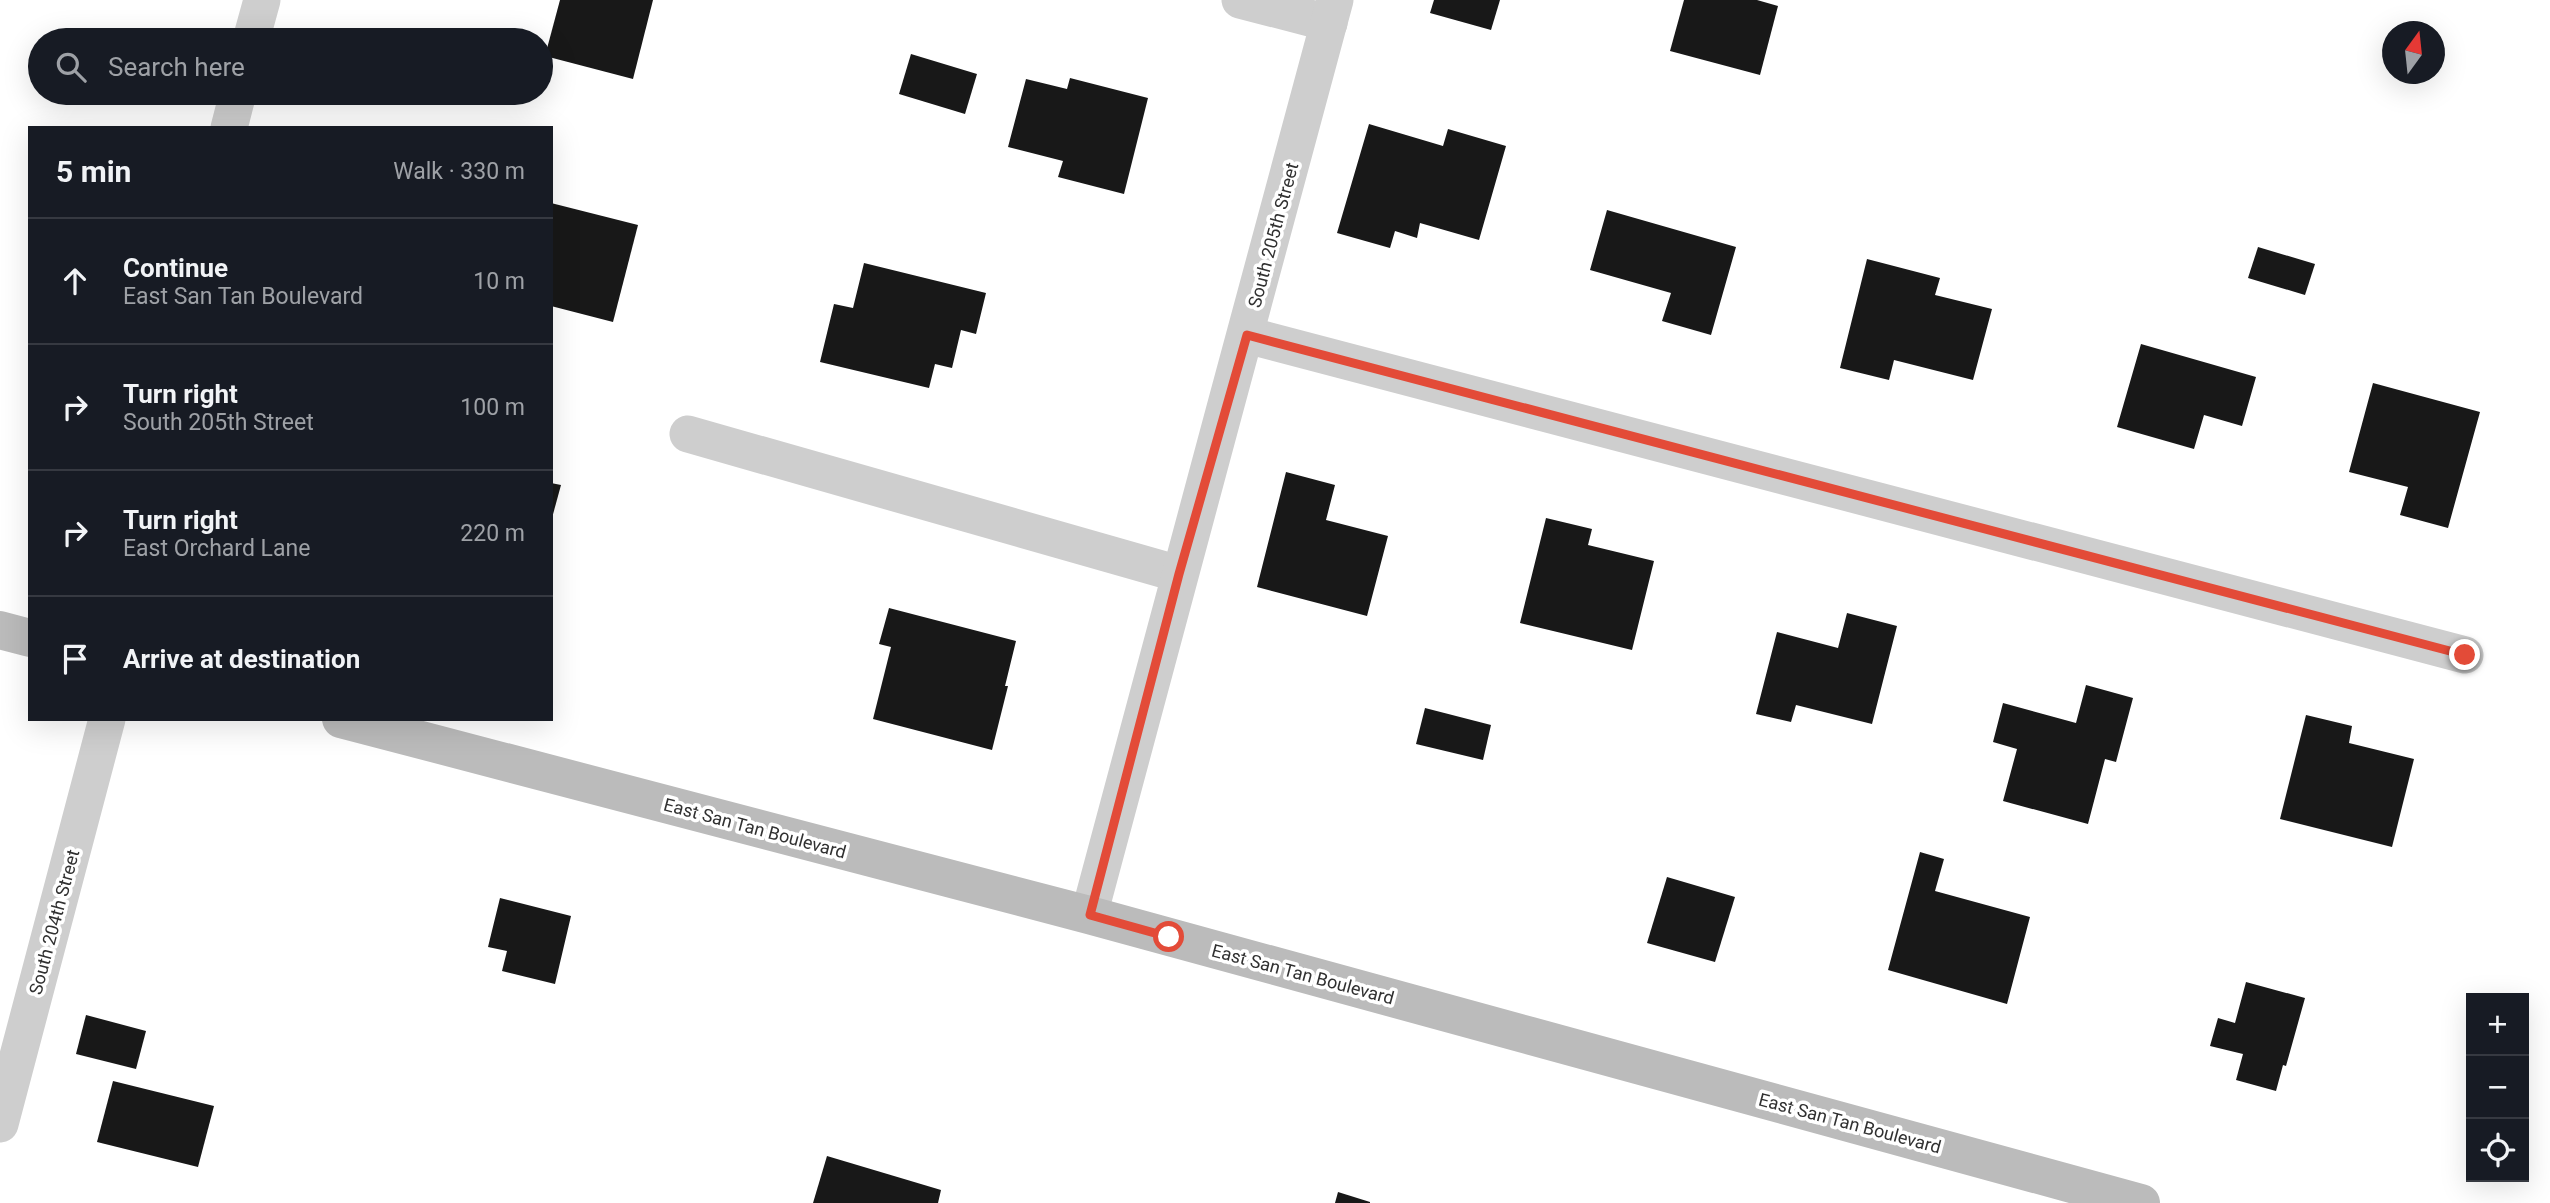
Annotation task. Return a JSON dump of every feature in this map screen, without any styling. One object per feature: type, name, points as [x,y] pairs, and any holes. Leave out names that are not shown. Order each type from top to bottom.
[{"type":"street","points":[[254,28],[262,0]]},
{"type":"street","points":[[1240,0],[1332,12]]},
{"type":"street","name":"South 205th Street","points":[[1090,915],[1179,574],[1247,335],[1332,12]]},
{"type":"street","points":[[230,126],[235,105]]},
{"type":"street","points":[[1247,335],[2465,655]]},
{"type":"street","points":[[688,434],[1179,574]]},
{"type":"street","points":[[0,630],[28,637]]},
{"type":"street","name":"South 204th Street","points":[[0,1124],[106,721]]},
{"type":"street","name":"East San Tan Boulevard","points":[[349,721],[1090,915],[2141,1203]]},
{"type":"building","points":[[560,0],[653,0],[633,79],[553,58],[552,28]]},
{"type":"building","points":[[1434,0],[1500,0],[1491,30],[1430,13]]},
{"type":"building","points":[[1684,0],[1757,0],[1778,6],[1760,75],[1670,51]]},
{"type":"building","points":[[911,54],[977,74],[965,114],[899,94]]},
{"type":"building","points":[[1070,78],[1148,98],[1124,194],[1058,177],[1063,161],[1008,147],[1026,79],[1067,89]]},
{"type":"building","points":[[1369,124],[1443,146],[1448,129],[1506,146],[1479,240],[1420,223],[1417,238],[1395,231],[1390,248],[1337,233]]},
{"type":"building","points":[[553,204],[638,225],[613,322],[553,307]]},
{"type":"building","points":[[1607,210],[1736,247],[1711,335],[1662,321],[1671,293],[1590,270]]},
{"type":"building","points":[[2258,247],[2315,264],[2305,295],[2248,278]]},
{"type":"building","points":[[1867,259],[1940,278],[1935,295],[1992,309],[1973,380],[1894,360],[1889,380],[1840,368]]},
{"type":"building","points":[[864,263],[986,293],[976,334],[961,330],[952,368],[935,364],[929,388],[820,362],[834,304],[853,308]]},
{"type":"building","points":[[2141,344],[2256,377],[2242,426],[2204,415],[2194,449],[2117,427]]},
{"type":"building","points":[[2373,383],[2480,412],[2448,528],[2400,515],[2408,487],[2349,472]]},
{"type":"building","points":[[1286,472],[1335,485],[1326,520],[1388,536],[1367,616],[1257,587]]},
{"type":"building","points":[[553,483],[561,485],[553,514]]},
{"type":"building","points":[[1546,518],[1592,529],[1588,545],[1654,561],[1632,650],[1520,623]]},
{"type":"building","points":[[889,608],[1016,641],[992,750],[873,719],[891,647],[879,644]]},
{"type":"building","points":[[1847,613],[1897,626],[1872,724],[1796,705],[1791,722],[1756,714],[1777,632],[1838,648]]},
{"type":"building","points":[[2086,685],[2133,698],[2116,762],[2105,759],[2088,824],[2003,801],[2017,749],[1993,742],[2003,703],[2076,723]]},
{"type":"building","points":[[1425,708],[1491,725],[1483,760],[1416,744]]},
{"type":"building","points":[[2306,715],[2352,726],[2349,743],[2414,759],[2392,847],[2280,819]]},
{"type":"building","points":[[1920,852],[1944,859],[1935,891],[2030,917],[2007,1004],[1888,970]]},
{"type":"building","points":[[1667,877],[1735,897],[1715,962],[1647,943]]},
{"type":"building","points":[[500,898],[571,916],[555,984],[502,971],[507,951],[488,947]]},
{"type":"building","points":[[2246,982],[2305,998],[2286,1066],[2283,1065],[2276,1091],[2236,1080],[2243,1054],[2210,1046],[2218,1018],[2235,1023]]},
{"type":"building","points":[[86,1015],[146,1031],[136,1069],[76,1054]]},
{"type":"building","points":[[113,1081],[214,1106],[198,1167],[97,1142]]},
{"type":"building","points":[[827,1156],[941,1190],[938,1203],[813,1203]]},
{"type":"building","points":[[1338,1192],[1370,1202],[1370,1203],[1335,1203]]},
{"type":"route","points":[[1169,937],[1090,915],[1179,574],[1247,335],[2465,655]]}]
